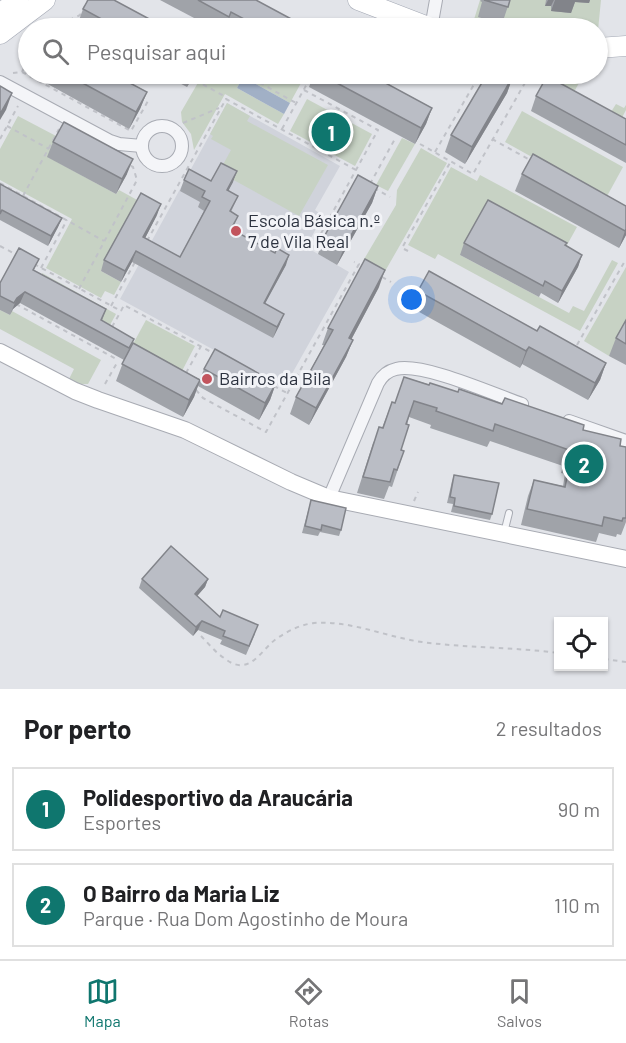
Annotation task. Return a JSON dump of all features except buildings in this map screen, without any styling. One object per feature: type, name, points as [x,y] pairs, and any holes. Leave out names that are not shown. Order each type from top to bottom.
[{"type":"main road","points":[[0,14],[18,0]]},
{"type":"main road","points":[[21,18],[45,0]]},
{"type":"main road","points":[[358,0],[405,18]]},
{"type":"main road","points":[[0,34],[18,20]]},
{"type":"main road","points":[[608,47],[626,46]]},
{"type":"street","points":[[433,18],[436,0]]},
{"type":"street","points":[[3,78],[110,141],[142,146]]},
{"type":"street","points":[[0,352],[75,391],[185,430],[299,486],[329,498],[626,560]]},
{"type":"street","points":[[329,498],[378,383],[388,371],[404,367],[425,370],[539,410]]},
{"type":"street","points":[[561,418],[626,441]]},
{"type":"lane","points":[[504,534],[509,513]]},
{"type":"path","points":[[74,18],[80,15],[88,0]]},
{"type":"path","points":[[3,78],[18,73]]},
{"type":"path","points":[[44,84],[131,131],[148,101]]},
{"type":"path","points":[[202,84],[356,170]]},
{"type":"path","points":[[262,84],[296,103]]},
{"type":"path","points":[[282,129],[307,84]]},
{"type":"path","points":[[435,152],[474,84]]},
{"type":"path","points":[[420,144],[473,174],[524,84]]},
{"type":"path","points":[[304,90],[378,130],[314,248]]},
{"type":"path","points":[[146,243],[226,99]]},
{"type":"path","points":[[0,139],[19,104]]},
{"type":"path","points":[[183,123],[221,108]]},
{"type":"path","points":[[7,126],[49,149]]},
{"type":"path","points":[[23,196],[61,127]]},
{"type":"path","points":[[390,197],[369,185],[396,136]]},
{"type":"path","points":[[492,139],[534,162]]},
{"type":"path","points":[[79,288],[136,180],[133,167],[123,161]]},
{"type":"path","points":[[408,251],[402,248],[451,161]]},
{"type":"path","points":[[0,183],[104,241]]},
{"type":"path","points":[[41,268],[67,220]]},
{"type":"path","points":[[0,246],[21,257]]},
{"type":"path","points":[[111,306],[140,254]]},
{"type":"path","points":[[577,345],[626,259]]},
{"type":"path","points":[[31,262],[121,311]]},
{"type":"path","points":[[190,384],[203,398],[266,432],[359,264],[354,262]]},
{"type":"path","points":[[375,273],[391,282]]},
{"type":"path","points":[[11,302],[118,360]]},
{"type":"path","points":[[112,327],[124,305],[220,357]]},
{"type":"path","points":[[184,377],[201,346]]},
{"type":"path","points":[[105,384],[122,353]]},
{"type":"path","points":[[268,383],[288,394]]},
{"type":"path","points":[[414,503],[418,492]]},
{"type":"path","points":[[201,636],[225,660],[238,664],[249,664],[275,640],[296,627],[315,623],[362,628],[402,639],[442,645],[554,653]]},
{"type":"path","points":[[608,659],[626,662]]},
{"type":"shaded area","name":"Escola Básica n.º 7 de Vila Real","points":[[227,103],[340,166],[315,210],[323,216],[306,247],[349,272],[284,388],[120,299]]},
{"type":"green space","points":[[480,0],[601,0],[599,18],[474,18]]},
{"type":"green space","points":[[197,84],[239,84],[237,88],[284,114],[278,124],[225,94],[194,150],[191,134],[182,122],[181,112]]},
{"type":"green space","points":[[256,84],[300,84],[290,103]]},
{"type":"green space","points":[[543,84],[578,84],[574,92],[611,112],[616,104],[624,108],[626,105],[626,110],[617,127],[542,86]]},
{"type":"green space","points":[[307,99],[372,134],[355,166],[290,131]]},
{"type":"green space","points":[[227,103],[250,116],[247,121],[328,165],[299,216],[219,172],[231,150],[211,139],[213,136],[210,134]]},
{"type":"green space","points":[[522,111],[623,167],[606,198],[505,142]]},
{"type":"green space","points":[[18,116],[58,137],[48,157],[116,194],[119,190],[139,201],[101,271],[121,282],[114,295],[105,291],[101,298],[46,268],[72,219],[0,180],[0,149]]},
{"type":"green space","points":[[402,138],[415,144],[388,191],[376,185]]},
{"type":"green space","points":[[421,148],[447,163],[384,273],[363,261],[396,205],[397,190]]},
{"type":"green space","points":[[451,167],[477,181],[480,175],[577,227],[562,254],[460,255],[569,313],[573,306],[584,311],[612,260],[618,263],[580,331],[438,254],[435,259],[408,245]]},
{"type":"green space","points":[[626,267],[626,326],[609,356],[584,341]]},
{"type":"green space","points":[[42,274],[116,314],[104,336]]},
{"type":"green space","points":[[0,310],[10,315],[12,311],[101,360],[88,384],[78,384],[69,379],[74,369],[0,329]]},
{"type":"green space","points":[[146,320],[195,346],[182,371],[133,344]]},
{"type":"water","points":[[239,84],[256,84],[290,103],[284,114],[237,88]]},
{"type":"place","name":"Polidesportivo da Araucária","points":[[331,132]]},
{"type":"place","name":"Escola Básica n.º 7 de Vila Real","points":[[236,231]]},
{"type":"place","name":"Bairros da Bila","points":[[207,379]]},
{"type":"place","name":"O Bairro da Maria Liz","points":[[584,464]]}]
